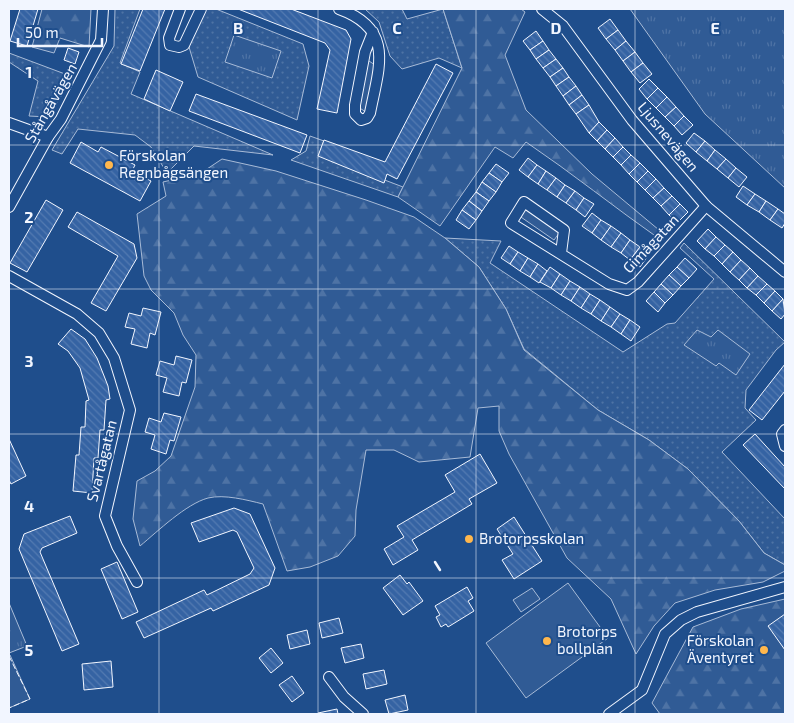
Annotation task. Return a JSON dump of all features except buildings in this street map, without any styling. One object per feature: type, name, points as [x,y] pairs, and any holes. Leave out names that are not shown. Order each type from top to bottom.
[{"type":"street","name":"Stångåvägen","points":[[9,206],[48,137],[74,96],[102,40],[103,9]]},
{"type":"street","points":[[180,9],[169,38],[170,45],[174,47],[184,45],[201,9]]},
{"type":"street","points":[[339,9],[363,20],[373,32],[380,44],[381,60],[370,113],[367,118],[362,120],[355,114],[355,106],[365,52],[373,32]]},
{"type":"street","name":"Ljusnevägen","points":[[542,9],[563,26],[632,120],[706,206],[784,269]]},
{"type":"street","points":[[9,123],[48,137]]},
{"type":"street","name":"Gimågatan","points":[[561,253],[564,230],[524,202],[511,223],[609,284],[627,290],[638,282],[706,206]]},
{"type":"street","name":"Svartågatan","points":[[9,276],[77,314],[99,333],[114,358],[130,410],[104,516],[117,546],[137,582]]},
{"type":"street","points":[[785,430],[782,434],[785,446]]},
{"type":"street","points":[[609,714],[642,690],[665,634],[681,620],[697,612],[785,587]]},
{"type":"street","points":[[329,677],[344,697],[363,714]]},
{"type":"green space","points":[[42,9],[91,9],[89,47],[60,38],[54,53],[32,47]]},
{"type":"green space","points":[[115,9],[140,9],[120,63],[140,72],[131,94],[273,155],[194,146],[167,173],[151,147],[135,135],[78,129],[62,154],[52,150],[114,46]]},
{"type":"green space","points":[[203,9],[216,9],[303,44],[309,66],[297,120],[198,77],[189,47]]},
{"type":"green space","points":[[365,9],[402,9],[407,19],[443,9],[462,68],[439,58],[402,69],[390,56],[379,22]]},
{"type":"green space","points":[[443,9],[521,9],[525,12],[505,55],[526,110],[592,174],[665,235],[661,240],[526,142],[513,158],[495,147],[440,226],[398,197],[462,68]]},
{"type":"green space","points":[[630,9],[785,9],[785,188],[705,114]]},
{"type":"green space","points":[[234,35],[281,51],[272,78],[225,62]]},
{"type":"green space","points":[[9,53],[73,77],[48,117],[29,116],[38,81],[9,62]]},
{"type":"green space","points":[[310,136],[324,141],[319,155],[403,187],[398,197],[291,160],[306,151]]},
{"type":"green space","points":[[222,159],[276,171],[414,217],[445,238],[479,267],[506,309],[524,350],[598,410],[649,440],[688,469],[739,521],[764,553],[785,565],[785,571],[763,582],[715,590],[675,603],[654,626],[636,654],[611,599],[567,558],[509,454],[499,431],[499,406],[478,408],[470,457],[419,462],[394,450],[366,450],[356,510],[355,536],[338,556],[310,567],[287,571],[263,504],[228,497],[208,498],[191,506],[140,546],[133,519],[137,481],[155,471],[171,456],[195,387],[196,355],[183,335],[174,313],[151,290],[144,276],[137,214],[166,196],[163,182],[201,173]]},
{"type":"green space","points":[[445,238],[501,241],[490,263],[623,352],[667,324],[675,323],[714,279],[680,248],[684,243],[785,342],[776,350],[746,390],[745,408],[756,420],[722,452],[785,519],[785,565],[764,553],[739,521],[688,469],[649,440],[598,410],[524,349],[506,309],[479,267]]},
{"type":"green space","points":[[697,330],[711,337],[718,330],[750,354],[736,375],[719,363],[716,366],[684,345]]},
{"type":"green space","points":[[785,599],[785,714],[660,714],[652,703],[693,627],[741,609]]},
{"type":"green space","points":[[9,603],[27,646],[9,653]]},
{"type":"shaded area","points":[[366,59],[375,65],[366,112],[358,107]]},
{"type":"shaded area","points":[[523,206],[560,232],[554,240],[518,215]]},
{"type":"shaded area","name":"Brotorps bollplan","points":[[568,583],[608,638],[526,698],[486,643]]},
{"type":"shaded area","points":[[532,588],[540,599],[521,612],[513,600]]},
{"type":"shaded area","points":[[9,656],[30,699],[9,708]]},
{"type":"fence","points":[[9,656],[30,699],[9,708]]},
{"type":"wall","points":[[435,562],[440,570]]},
{"type":"place","name":"Förskolan Regnbågsängen","points":[[109,165]]},
{"type":"place","name":"Brotorpsskolan","points":[[469,539]]},
{"type":"place","name":"Brotorps bollplan","points":[[547,641]]},
{"type":"place","name":"Förskolan Äventyret","points":[[764,650]]}]
